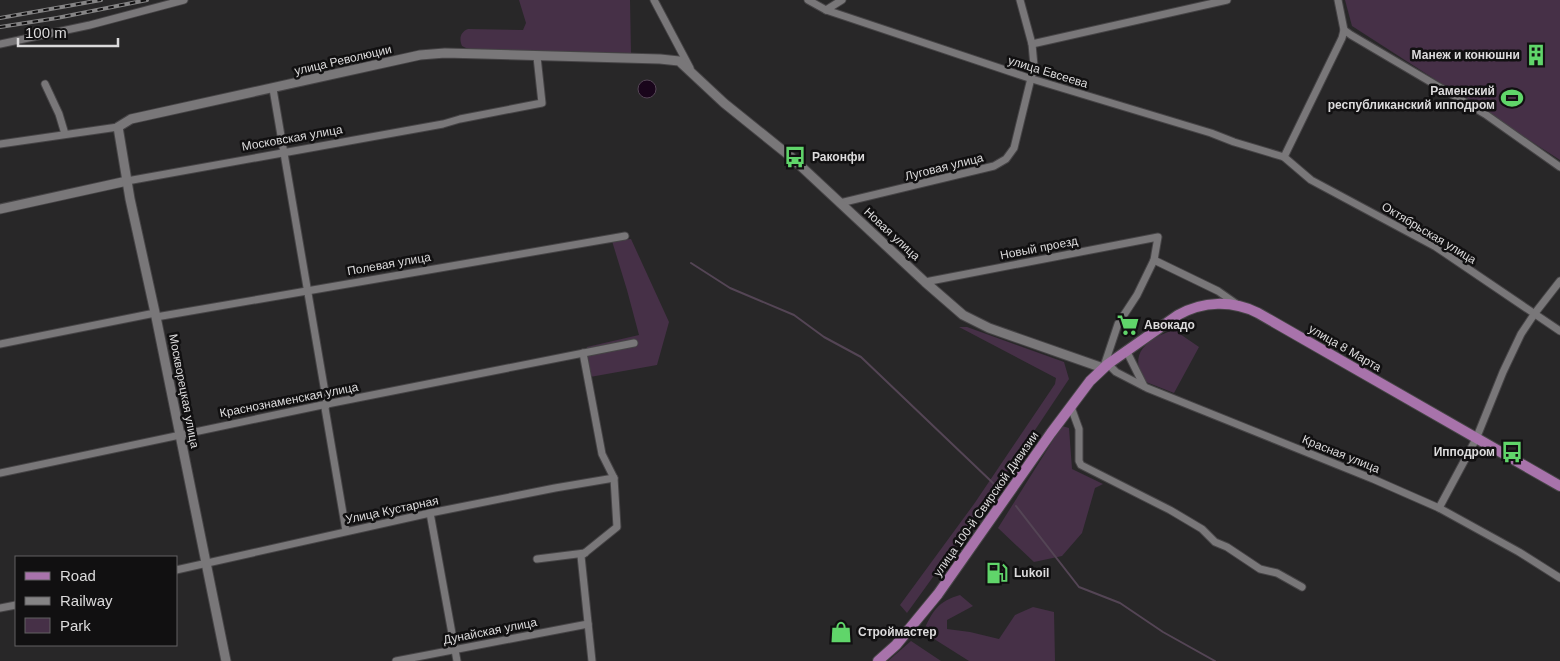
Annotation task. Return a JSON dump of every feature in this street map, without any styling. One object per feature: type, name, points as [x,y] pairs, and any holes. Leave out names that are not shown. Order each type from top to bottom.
[{"type":"main road","name":"улица 8 Марта","points":[[1108,364],[1186,311],[1212,304],[1238,305],[1258,313],[1560,486]]},
{"type":"main road","name":"улица 100-й Свирской Дивизии","points":[[878,661],[896,645],[938,594],[1071,407],[1108,364]]},
{"type":"street","points":[[0,44],[90,25],[184,0]]},
{"type":"street","points":[[654,0],[692,73]]},
{"type":"street","name":"улица Евсеева","points":[[808,0],[826,10],[1032,79],[1284,157]]},
{"type":"street","points":[[826,10],[842,0]]},
{"type":"street","name":"Луговая улица","points":[[840,203],[994,166],[1002,162],[1014,148],[1034,66],[1032,44],[1020,0]]},
{"type":"street","points":[[1032,44],[1227,0]]},
{"type":"street","points":[[1284,157],[1342,38],[1344,30],[1338,0]]},
{"type":"street","points":[[1344,30],[1485,114],[1560,167]]},
{"type":"street","name":"улица Революции","points":[[0,144],[118,126],[131,119],[166,110],[273,89],[420,55],[445,53],[676,60],[692,73]]},
{"type":"street","name":"Московская улица","points":[[0,209],[127,181],[443,124],[542,103],[537,57]]},
{"type":"street","name":"Новая улица","points":[[692,73],[724,103],[791,157],[956,310],[970,319],[1108,364]]},
{"type":"street","points":[[46,84],[60,114],[65,134]]},
{"type":"street","points":[[273,89],[327,404],[325,408],[346,531]]},
{"type":"street","name":"Москворецкая улица","points":[[118,126],[127,181],[226,661]]},
{"type":"street","name":"Октябрьская улица","points":[[1284,157],[1311,180],[1436,247],[1560,331]]},
{"type":"street","name":"Полевая улица","points":[[0,344],[156,315],[625,236]]},
{"type":"street","name":"Новый проезд","points":[[925,282],[1158,237],[1154,260]]},
{"type":"street","points":[[1108,364],[1118,324],[1138,296],[1154,260],[1218,291],[1238,305]]},
{"type":"street","points":[[1439,508],[1476,439],[1512,353],[1535,313],[1560,281]]},
{"type":"street","name":"Краснознаменская улица","points":[[0,473],[180,434],[634,343]]},
{"type":"street","points":[[1126,350],[1144,386]]},
{"type":"street","points":[[583,354],[602,454],[614,478],[618,527],[582,556],[592,661]]},
{"type":"street","name":"Красная улица","points":[[1108,364],[1116,372],[1144,386],[1373,479],[1439,508],[1519,552],[1560,578]]},
{"type":"street","points":[[1071,407],[1079,429],[1080,465],[1177,514],[1202,529],[1215,542],[1227,547],[1260,569],[1277,573],[1302,586]]},
{"type":"street","name":"Улица Кустарная","points":[[178,570],[430,513],[614,478]]},
{"type":"street","points":[[430,513],[457,661]]},
{"type":"street","points":[[536,559],[585,553]]},
{"type":"street","points":[[0,608],[15,605]]},
{"type":"street","name":"Дунайская улица","points":[[396,661],[588,624]]},
{"type":"green space","points":[[519,0],[630,0],[631,53],[468,49],[462,46],[461,36],[468,29],[523,30],[526,23]]},
{"type":"green space","name":"Раменский республиканский ипподром","points":[[1345,0],[1560,0],[1560,160],[1352,26]]},
{"type":"green space","points":[[631,239],[669,322],[657,365],[590,377],[587,347],[639,335],[612,241]]},
{"type":"green space","points":[[959,327],[967,327],[1064,362],[1069,379],[987,502],[907,613],[900,605],[974,504],[1055,384],[1056,378]]},
{"type":"green space","points":[[1174,330],[1199,347],[1174,393],[1146,382],[1140,372],[1138,363],[1139,355],[1148,343]]},
{"type":"green space","points":[[1062,426],[1069,428],[1072,469],[1103,484],[1095,488],[1082,533],[1062,556],[1034,562],[998,528]]},
{"type":"green space","points":[[960,595],[973,606],[947,620],[947,629],[999,639],[1015,615],[1033,607],[1054,612],[1055,661],[969,661],[923,632],[929,619],[941,604],[952,597]]},
{"type":"green space","points":[[911,641],[941,661],[888,661]]},
{"type":"shaded area","points":[[647,80],[653,83],[656,89],[653,95],[647,98],[641,95],[638,89],[641,83]]},
{"type":"waterway","points":[[691,263],[730,288],[794,315],[824,337],[861,357],[993,483]]},
{"type":"waterway","points":[[1016,506],[1079,587],[1120,603],[1163,632],[1215,661]]},
{"type":"railway","points":[[0,18],[101,0]]},
{"type":"railway","points":[[0,27],[147,0]]},
{"type":"place","name":"Манеж и конюшни","points":[[1536,55]]},
{"type":"place","name":"Раменский республиканский ипподром","points":[[1512,98]]},
{"type":"place","name":"Раконфи","points":[[795,157]]},
{"type":"place","name":"Авокадо","points":[[1128,325]]},
{"type":"place","name":"Ипподром","points":[[1512,452]]},
{"type":"place","name":"Lukoil","points":[[997,573]]},
{"type":"place","name":"Строймастер","points":[[841,632]]}]
